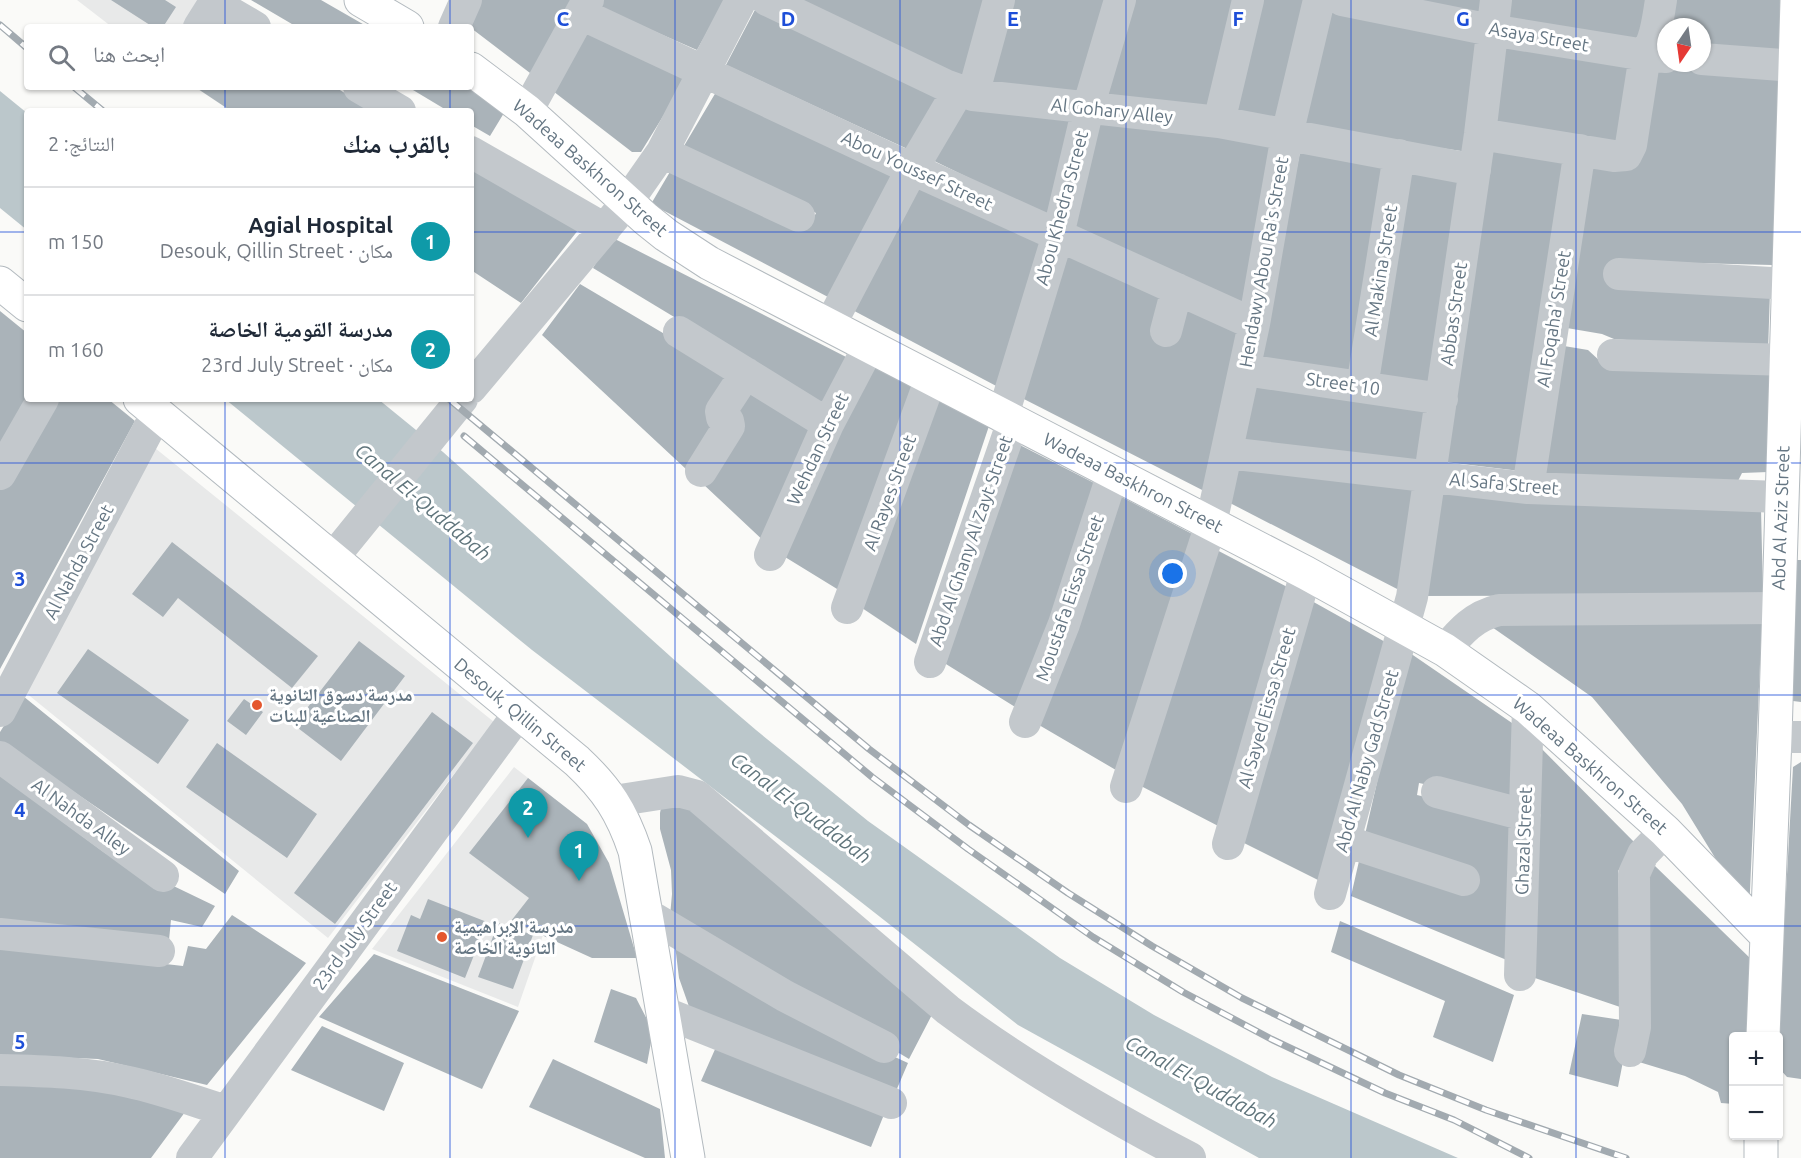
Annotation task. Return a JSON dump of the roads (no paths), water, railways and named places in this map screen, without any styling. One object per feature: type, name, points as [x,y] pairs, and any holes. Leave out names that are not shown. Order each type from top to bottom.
[{"type":"street","points":[[361,0],[402,24]]},
{"type":"street","points":[[455,24],[466,0]]},
{"type":"street","points":[[474,384],[627,202],[662,152],[741,0]]},
{"type":"street","name":"Al Gohary Alley","points":[[767,0],[965,93],[1219,122],[1475,170]]},
{"type":"street","points":[[830,325],[912,169],[965,93],[999,0]]},
{"type":"street","name":"Abou Khedra Street","points":[[1008,418],[1058,235],[1088,108],[1120,0]]},
{"type":"street","points":[[1219,122],[1248,0]]},
{"type":"street","name":"Hendawy Abou Ra's Street","points":[[1126,787],[1211,524],[1254,324],[1287,135],[1319,0]]},
{"type":"street","name":"Asaya Street","points":[[1342,0],[1494,15],[1655,56]]},
{"type":"street","points":[[1480,134],[1620,156],[1626,155],[1655,56],[1650,47],[1661,0]]},
{"type":"street","name":"Abd Al Aziz Street","points":[[1763,1032],[1766,935],[1788,737],[1779,608],[1791,553],[1782,497],[1793,411],[1786,360],[1793,290],[1797,0]]},
{"type":"street","points":[[527,111],[585,7]]},
{"type":"street","name":"Abou Youssef Street","points":[[585,7],[704,72],[1254,324]]},
{"type":"street","points":[[210,10],[247,24]]},
{"type":"street","name":"Abbas Street","points":[[1405,627],[1412,597],[1442,399],[1480,134],[1494,15]]},
{"type":"street","points":[[1711,60],[1795,66]]},
{"type":"street","name":"Wadeaa Baskhron Street","points":[[474,71],[527,111],[646,219],[688,250],[1306,573],[1445,650],[1528,708],[1665,831],[1766,935]]},
{"type":"street","points":[[364,90],[395,108]]},
{"type":"street","name":"Al Foqaha' Street","points":[[1528,488],[1580,150]]},
{"type":"street","points":[[662,152],[799,216]]},
{"type":"street","points":[[474,154],[604,230]]},
{"type":"street","name":"Al Makina Street","points":[[1362,387],[1399,155]]},
{"type":"street","points":[[1619,274],[1793,290]]},
{"type":"street","points":[[0,283],[24,303]]},
{"type":"street","points":[[1166,331],[1177,289]]},
{"type":"street","points":[[679,332],[828,424]]},
{"type":"street","name":"Wehdan Street","points":[[770,555],[828,424],[869,346]]},
{"type":"street","points":[[1613,355],[1786,360]]},
{"type":"street","name":"Street 10","points":[[1245,370],[1442,399]]},
{"type":"street","points":[[700,471],[729,426],[728,421],[722,417],[721,411],[746,373]]},
{"type":"street","name":"Al Rayes Street","points":[[847,608],[931,378]]},
{"type":"street","points":[[0,474],[41,402]]},
{"type":"street","points":[[332,559],[459,402]]},
{"type":"street","name":"Desouk, Qillin Street","points":[[149,406],[584,768],[614,801],[626,825],[635,852],[688,1158]]},
{"type":"street","name":"Al Nahda Street","points":[[0,711],[149,406]]},
{"type":"street","name":"Abd Al Ghany Al Zayt Street","points":[[930,662],[1008,418]]},
{"type":"street","name":"Al Safa Street","points":[[1227,453],[1528,488],[1782,497]]},
{"type":"street","name":"Moustafa Eissa Street","points":[[1024,722],[1064,624],[1113,473]]},
{"type":"street","name":"Al Sayed Eissa Street","points":[[1228,844],[1306,573]]},
{"type":"street","points":[[1445,650],[1473,620],[1485,613],[1499,610],[1779,608]]},
{"type":"street","name":"Abd Al Naby Gad Street","points":[[1330,894],[1405,627]]},
{"type":"street","name":"Ghazal Street","points":[[1521,975],[1528,708]]},
{"type":"street","name":"23rd July Street","points":[[192,1158],[519,713]]},
{"type":"street","name":"Al Nahda Alley","points":[[0,757],[163,876]]},
{"type":"street","points":[[614,801],[678,790],[697,796],[948,1010],[981,1035],[1058,1085],[1190,1158]]},
{"type":"street","points":[[1437,792],[1525,815]]},
{"type":"street","points":[[1630,1051],[1635,1027],[1634,874],[1643,854],[1665,831]]},
{"type":"street","points":[[1345,841],[1464,880]]},
{"type":"street","points":[[645,913],[785,996],[884,1047]]},
{"type":"street","points":[[0,934],[159,951]]},
{"type":"street","points":[[663,1012],[891,1102]]},
{"type":"street","points":[[0,1070],[59,1072],[105,1077],[150,1087],[226,1111]]},
{"type":"street","points":[[1761,1140],[1761,1158]]},
{"type":"water","points":[[0,91],[24,111],[24,228],[0,208]]},
{"type":"water","name":"Canal El-Quddabah","points":[[229,402],[382,402],[443,452],[680,665],[756,730],[868,821],[1060,958],[1154,1015],[1272,1077],[1458,1158],[1259,1158],[1018,1025],[532,650]]},
{"type":"railway","points":[[0,25],[24,45]]},
{"type":"railway","points":[[78,90],[99,108]]},
{"type":"railway","points":[[453,402],[869,749],[969,825],[1068,893],[1152,946],[1242,998],[1399,1075],[1486,1110],[1626,1158]]},
{"type":"railway","points":[[464,436],[872,777],[968,849],[1093,937],[1183,992],[1271,1039],[1385,1093],[1454,1120],[1529,1158]]},
{"type":"place","name":"مدرسة دسوق الثانوية الصناعية للبنات","points":[[257,705]]},
{"type":"place","name":"مدرسة القومية الخاصة","points":[[528,838]]},
{"type":"place","name":"Agial Hospital","points":[[579,881]]},
{"type":"place","name":"مدرسة الإبراهيمية الثانوية الخاصة","points":[[442,937]]}]
